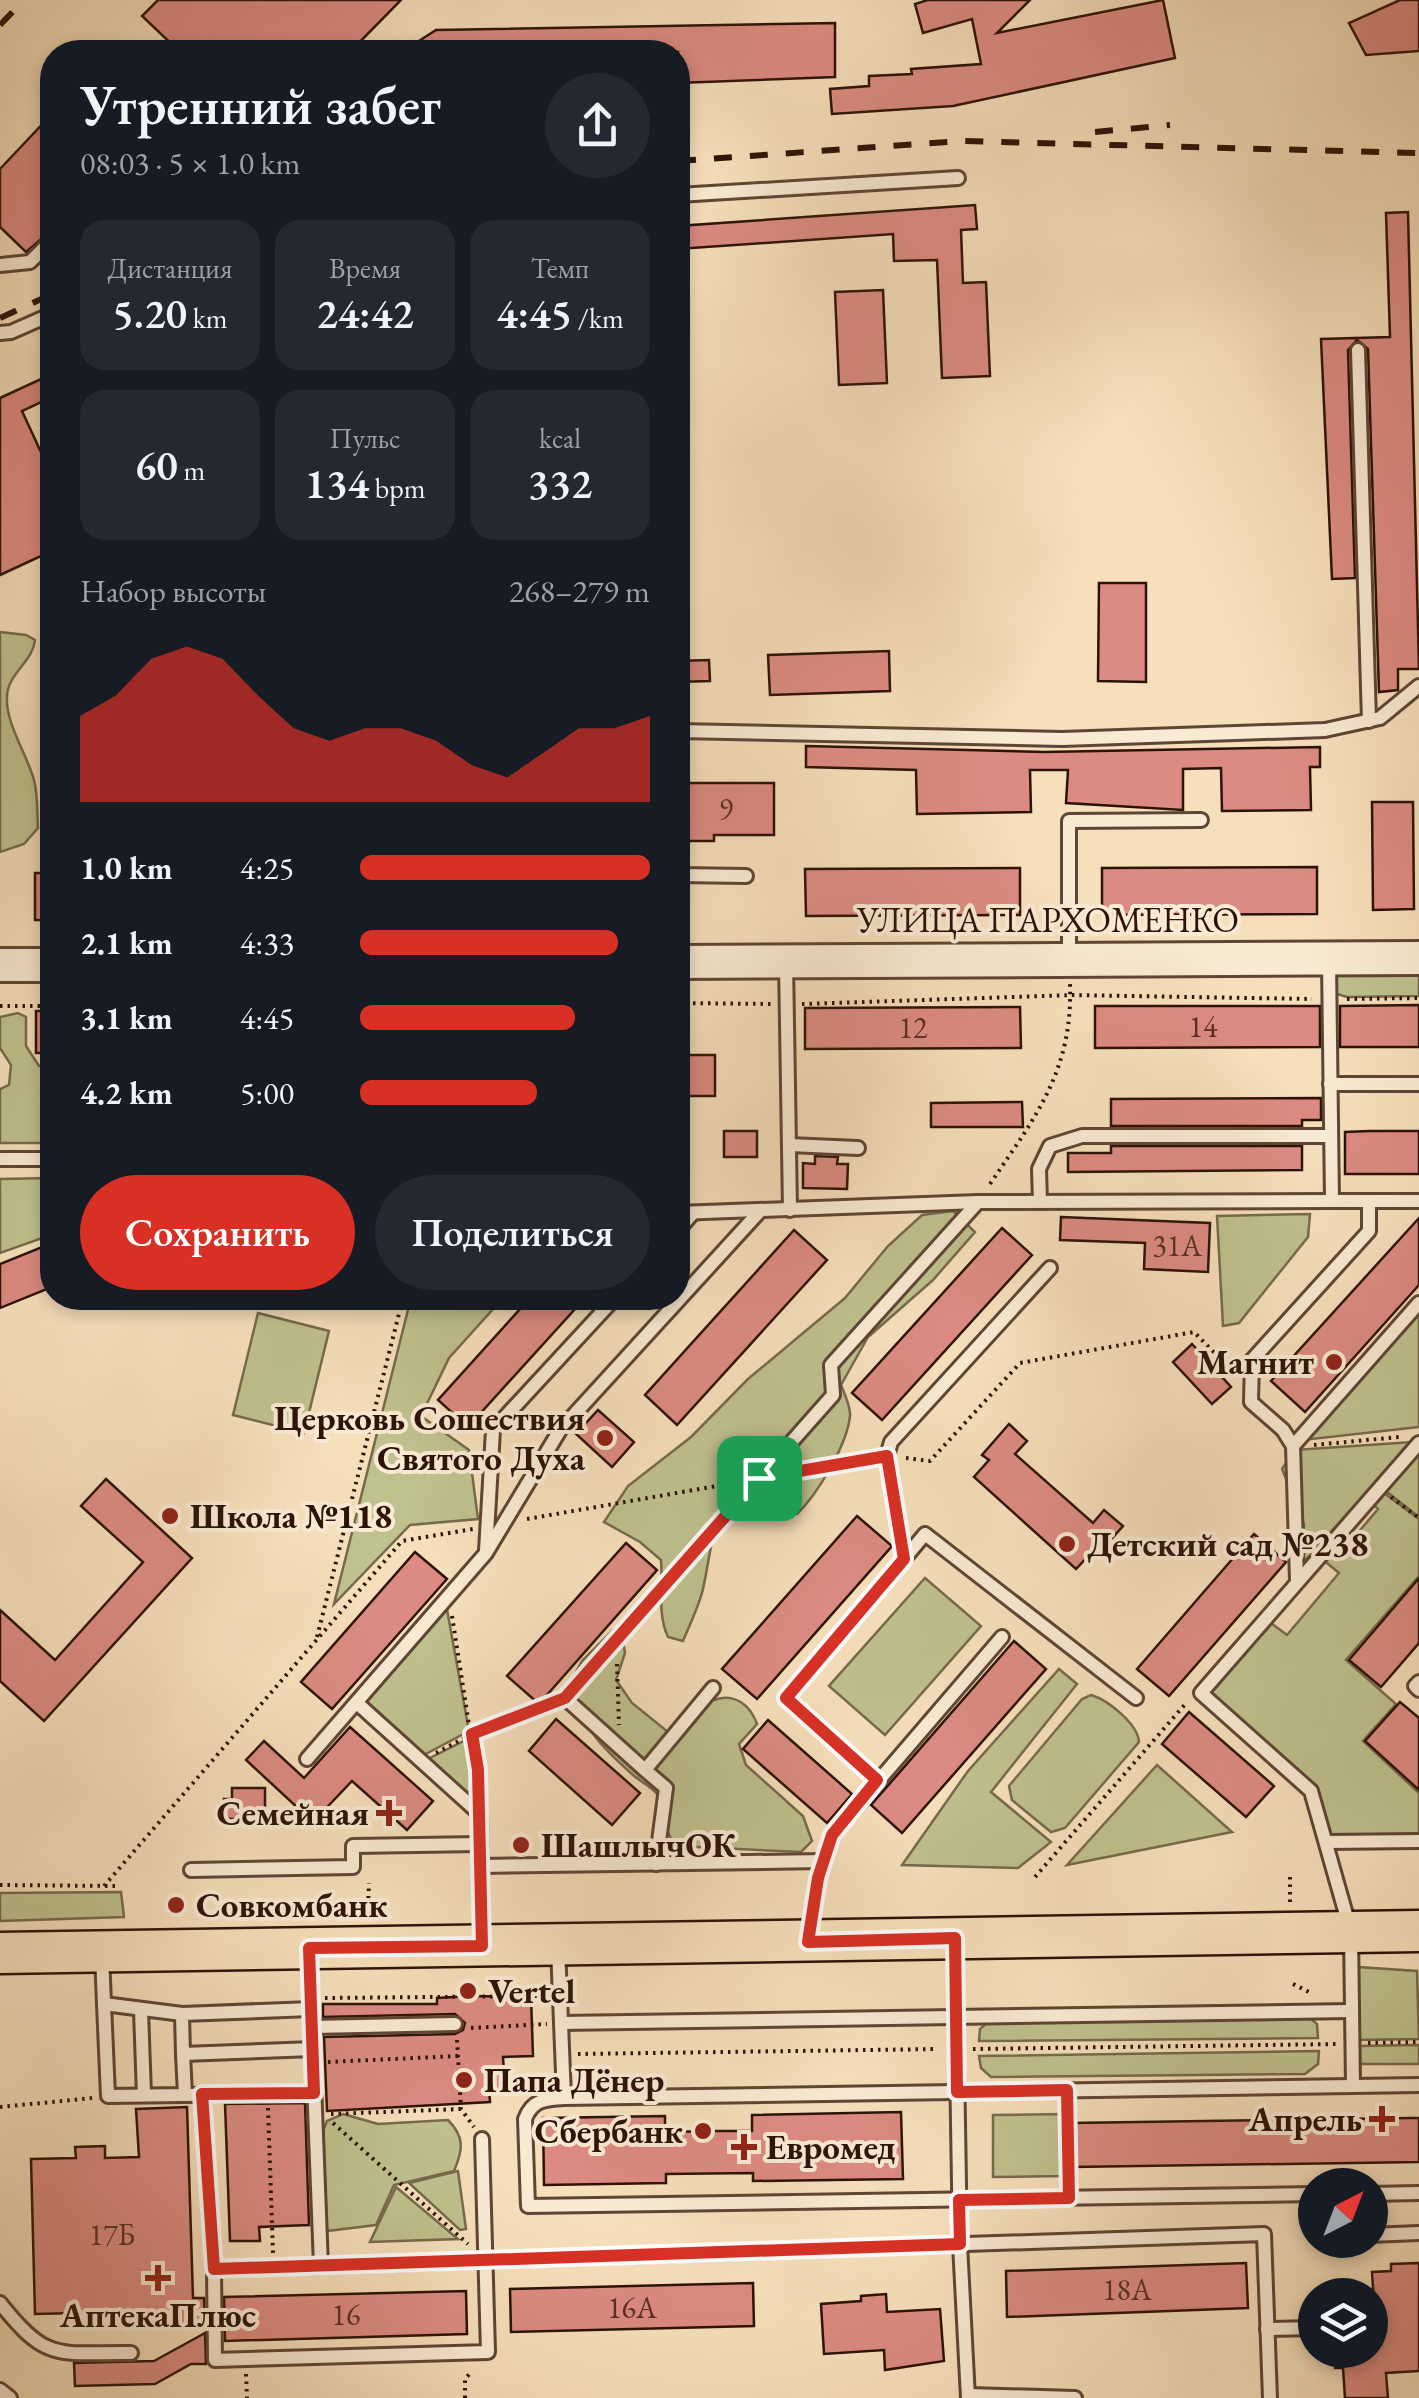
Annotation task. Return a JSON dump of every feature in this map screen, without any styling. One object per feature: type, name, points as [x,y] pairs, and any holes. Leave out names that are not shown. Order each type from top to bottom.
[{"type":"main road","points":[[0,1953],[1419,1931]]},
{"type":"street","name":"УЛИЦА ПАРХОМЕНКО","points":[[690,962],[1419,958]]},
{"type":"street","points":[[0,965],[40,965]]},
{"type":"lane","points":[[690,194],[958,178]]},
{"type":"lane","points":[[1,264],[30,262],[40,252]]},
{"type":"lane","points":[[0,333],[40,319]]},
{"type":"lane","points":[[1358,350],[1369,721]]},
{"type":"lane","points":[[690,731],[1062,738],[1325,730],[1380,718],[1419,686]]},
{"type":"lane","points":[[1070,960],[1068,820],[1201,820]]},
{"type":"lane","points":[[690,875],[746,876]]},
{"type":"lane","points":[[1329,958],[1332,1201]]},
{"type":"lane","points":[[786,961],[790,1210]]},
{"type":"lane","points":[[1330,1084],[1419,1084]]},
{"type":"lane","points":[[1040,1202],[1038,1169],[1050,1146],[1082,1136],[1331,1136]]},
{"type":"lane","points":[[789,1145],[858,1148]]},
{"type":"lane","points":[[0,1159],[40,1158]]},
{"type":"lane","points":[[1298,1581],[1293,1446],[1283,1430],[1251,1402],[1252,1360],[1369,1232],[1369,1201]]},
{"type":"lane","points":[[690,1217],[693,1214],[978,1202],[1419,1201]]},
{"type":"lane","points":[[656,1864],[666,1788],[565,1698],[833,1394],[831,1365],[978,1202]]},
{"type":"lane","points":[[690,1288],[760,1211]]},
{"type":"lane","points":[[904,1559],[887,1456],[891,1442],[1050,1268]]},
{"type":"lane","points":[[1293,1446],[1419,1302]]},
{"type":"lane","points":[[486,1553],[493,1430],[605,1310]]},
{"type":"lane","points":[[307,1758],[486,1553],[560,1430],[670,1310]]},
{"type":"lane","points":[[1353,2086],[1351,1932],[1311,1791],[1201,1693],[1419,1443]]},
{"type":"lane","points":[[877,1780],[786,1698],[925,1534],[1136,1698]]},
{"type":"lane","points":[[808,1942],[832,1835],[1002,1637]]},
{"type":"lane","points":[[645,1770],[713,1688]]},
{"type":"lane","points":[[357,1703],[480,1814],[482,1946]]},
{"type":"lane","points":[[1326,1842],[1419,1841]]},
{"type":"lane","points":[[191,1870],[353,1867],[353,1846],[480,1844]]},
{"type":"lane","points":[[480,1866],[824,1861]]},
{"type":"lane","points":[[955,1938],[960,2244],[968,2396],[1075,2398]]},
{"type":"lane","points":[[558,1945],[564,2098]]},
{"type":"lane","points":[[309,1948],[321,2266]]},
{"type":"lane","points":[[102,1952],[108,2096],[314,2093]]},
{"type":"lane","points":[[104,2004],[182,2014],[311,2004]]},
{"type":"lane","points":[[141,2010],[144,2095]]},
{"type":"lane","points":[[561,2023],[1352,2011]]},
{"type":"lane","points":[[182,2014],[185,2095]]},
{"type":"lane","points":[[312,2027],[455,2024]]},
{"type":"lane","points":[[183,2054],[313,2056]]},
{"type":"lane","points":[[1298,2194],[528,2206],[525,2120],[529,2107],[543,2099],[564,2098],[1419,2085]]},
{"type":"lane","points":[[482,2140],[486,2260],[488,2352],[215,2360],[214,2269],[321,2266],[486,2260],[1264,2234],[1270,2398]]},
{"type":"lane","points":[[1388,2194],[1419,2193]]},
{"type":"lane","points":[[1388,2235],[1419,2234]]},
{"type":"lane","points":[[0,2303],[35,2344],[53,2352],[132,2352]]},
{"type":"lane","points":[[1267,2329],[1298,2328]]},
{"type":"lane","points":[[0,2390],[10,2398]]},
{"type":"path","points":[[978,1202],[1039,1113],[1057,1073],[1072,1029],[1070,960]]},
{"type":"path","points":[[690,1003],[1071,995],[1419,998]]},
{"type":"path","points":[[0,1006],[40,1006]]},
{"type":"path","points":[[316,1642],[400,1310]]},
{"type":"path","points":[[504,1523],[887,1456],[930,1462],[1020,1364],[1194,1332],[1238,1378],[1252,1360]]},
{"type":"path","points":[[1293,1446],[1402,1436]]},
{"type":"path","points":[[1380,1488],[1419,1518]]},
{"type":"path","points":[[104,1886],[402,1541],[487,1526]]},
{"type":"path","points":[[449,1596],[478,1770],[480,1814]]},
{"type":"path","points":[[617,1640],[620,1747]]},
{"type":"path","points":[[421,1760],[472,1734],[565,1698]]},
{"type":"path","points":[[1034,1877],[1190,1698]]},
{"type":"path","points":[[1290,1876],[1290,1902]]},
{"type":"path","points":[[368,1906],[369,1883]]},
{"type":"path","points":[[0,1885],[118,1886]]},
{"type":"path","points":[[311,2004],[560,1995]]},
{"type":"path","points":[[455,2024],[464,2028],[561,2023]]},
{"type":"path","points":[[455,2024],[462,2108],[482,2140]]},
{"type":"path","points":[[563,2054],[1419,2042]]},
{"type":"path","points":[[313,2056],[459,2056]]},
{"type":"path","points":[[1067,2090],[1069,2198]]},
{"type":"path","points":[[267,2093],[273,2267]]},
{"type":"path","points":[[202,2094],[214,2269]]},
{"type":"path","points":[[0,2107],[108,2096]]},
{"type":"path","points":[[462,2108],[324,2114],[486,2260]]},
{"type":"path","points":[[465,2398],[466,2379],[488,2352]]},
{"type":"path","points":[[245,2359],[248,2398]]},
{"type":"green space","points":[[0,632],[35,640],[8,688],[7,706],[34,780],[38,828],[24,844],[0,852]]},
{"type":"green space","points":[[1419,961],[1419,996],[1347,997],[1334,993],[1334,968]]},
{"type":"green space","points":[[18,1013],[26,1017],[26,1046],[40,1066],[40,1143],[0,1143],[0,1089],[9,1085],[11,1065],[0,1048],[0,1017]]},
{"type":"green space","points":[[40,1178],[40,1239],[0,1253],[0,1179]]},
{"type":"green space","points":[[953,1211],[975,1232],[933,1280],[868,1337],[841,1385],[850,1409],[848,1428],[822,1482],[797,1514],[779,1511],[767,1499],[725,1497],[694,1615],[683,1641],[668,1637],[661,1609],[661,1560],[640,1542],[604,1522],[628,1486],[691,1437],[748,1379],[845,1298],[888,1246],[922,1215]]},
{"type":"green space","points":[[1310,1214],[1308,1237],[1239,1323],[1223,1326],[1217,1216]]},
{"type":"green space","points":[[408,1310],[492,1310],[449,1358],[421,1416],[469,1450],[478,1519],[410,1525],[334,1604]]},
{"type":"green space","points":[[258,1313],[329,1331],[304,1433],[233,1415]]},
{"type":"green space","points":[[1419,1313],[1419,1427],[1303,1440]]},
{"type":"green space","points":[[1413,1442],[1301,1565],[1304,1524],[1282,1469],[1295,1450]]},
{"type":"green space","points":[[1419,1445],[1419,1517],[1382,1488]]},
{"type":"green space","points":[[1380,1490],[1419,1519],[1419,1576],[1346,1660],[1396,1704],[1363,1741],[1419,1793],[1419,1838],[1328,1839],[1314,1792],[1203,1693],[1267,1620],[1287,1635],[1339,1573],[1321,1558],[1347,1528],[1356,1535],[1378,1509],[1370,1501]]},
{"type":"green space","points":[[925,1578],[981,1626],[885,1735],[829,1686]]},
{"type":"green space","points":[[446,1604],[469,1731],[420,1757],[363,1702]]},
{"type":"green space","points":[[613,1630],[621,1630],[625,1653],[616,1680],[632,1703],[668,1732],[684,1728],[700,1709],[717,1699],[733,1699],[747,1707],[757,1724],[739,1744],[746,1765],[803,1816],[812,1841],[801,1852],[676,1846],[657,1794],[601,1743],[587,1724],[570,1683],[582,1661]]},
{"type":"green space","points":[[1059,1669],[1077,1684],[991,1792],[1051,1842],[1018,1868],[902,1865],[968,1771]]},
{"type":"green space","points":[[1091,1695],[1121,1714],[1139,1742],[1065,1828],[1051,1832],[1012,1800],[1009,1786],[1082,1699]]},
{"type":"green space","points":[[470,1738],[479,1812],[424,1761]]},
{"type":"green space","points":[[1157,1765],[1232,1832],[1067,1865]]},
{"type":"green space","points":[[121,1892],[124,1917],[0,1921],[0,1893]]},
{"type":"green space","points":[[1358,1967],[1417,1971],[1419,2039],[1357,2040]]},
{"type":"green space","points":[[1309,2017],[1317,2024],[1318,2038],[979,2041],[980,2029],[990,2020]]},
{"type":"green space","points":[[1419,2045],[1419,2064],[1358,2064],[1356,2046]]},
{"type":"green space","points":[[1319,2051],[1318,2064],[1305,2074],[991,2077],[981,2068],[979,2056]]},
{"type":"green space","points":[[343,2114],[378,2124],[448,2120],[461,2144],[454,2171],[394,2185],[376,2225],[327,2231],[323,2131],[327,2121]]},
{"type":"green space","points":[[1062,2114],[1063,2176],[993,2177],[993,2115]]},
{"type":"green space","points":[[458,2171],[466,2229],[460,2230],[409,2183]]},
{"type":"green space","points":[[396,2187],[458,2239],[370,2242]]},
{"type":"building","points":[[158,0],[401,0],[362,40],[167,40],[142,16]]},
{"type":"building","points":[[928,0],[1030,0],[997,33],[1163,0],[1175,58],[953,106],[832,114],[830,89],[869,86],[869,76],[912,74],[911,69],[981,64],[972,19],[923,33],[915,4]]},
{"type":"building","points":[[1400,0],[1419,0],[1419,51],[1366,55],[1349,23]]},
{"type":"building","points":[[835,23],[835,77],[690,83],[690,40],[421,40],[436,30]]},
{"type":"building","points":[[40,127],[40,240],[26,252],[0,227],[0,169]]},
{"type":"building","points":[[975,205],[977,229],[961,230],[963,283],[986,282],[990,376],[942,378],[937,260],[894,261],[893,234],[690,248],[690,225]]},
{"type":"building","points":[[1408,212],[1419,669],[1398,669],[1398,690],[1379,692],[1368,349],[1357,340],[1348,350],[1355,578],[1332,579],[1321,339],[1390,337],[1386,213]]},
{"type":"building","points":[[883,290],[887,383],[839,385],[835,292]]},
{"type":"building","points":[[40,380],[40,403],[22,411],[40,450],[40,557],[0,575],[0,398]]},
{"type":"building","points":[[1099,583],[1146,583],[1146,682],[1098,681]]},
{"type":"building","points":[[889,651],[890,691],[770,695],[768,655]]},
{"type":"building","points":[[709,660],[710,681],[690,682],[690,661]]},
{"type":"building","points":[[806,746],[1044,752],[1320,747],[1320,767],[1310,767],[1311,810],[1222,811],[1221,768],[1183,769],[1183,810],[1066,803],[1068,770],[1030,770],[1031,812],[917,814],[916,770],[806,767]]},
{"type":"building","points":[[690,783],[774,783],[774,835],[714,835],[714,841],[690,841]]},
{"type":"building","points":[[1372,802],[1413,802],[1414,909],[1373,910]]},
{"type":"building","points":[[1317,867],[1317,914],[1102,915],[1102,868]]},
{"type":"building","points":[[1020,868],[1020,915],[806,916],[805,869]]},
{"type":"building","points":[[35,873],[40,873],[40,920],[35,920]]},
{"type":"building","points":[[1419,1005],[1419,1047],[1340,1047],[1340,1006]]},
{"type":"building","points":[[1095,1006],[1320,1006],[1320,1047],[1095,1048]]},
{"type":"building","points":[[1020,1007],[1021,1048],[805,1049],[805,1008]]},
{"type":"building","points":[[36,1011],[40,1011],[40,1053],[36,1053]]},
{"type":"building","points":[[690,1055],[715,1055],[715,1096],[690,1096]]},
{"type":"building","points":[[1321,1098],[1321,1120],[1302,1120],[1302,1126],[1111,1126],[1111,1099]]},
{"type":"building","points":[[1022,1102],[1023,1127],[931,1127],[931,1103]]},
{"type":"building","points":[[724,1131],[757,1131],[757,1157],[724,1157]]},
{"type":"building","points":[[1419,1131],[1419,1174],[1345,1174],[1345,1132]]},
{"type":"building","points":[[1111,1146],[1302,1146],[1302,1170],[1068,1172],[1068,1153],[1111,1153]]},
{"type":"building","points":[[815,1156],[838,1157],[837,1164],[848,1164],[847,1189],[803,1188],[803,1163],[815,1164]]},
{"type":"building","points":[[1061,1217],[1210,1223],[1208,1272],[1144,1269],[1145,1243],[1060,1240]]},
{"type":"building","points":[[1419,1218],[1419,1285],[1305,1412],[1271,1381]]},
{"type":"building","points":[[1002,1228],[1032,1255],[882,1420],[852,1393]]},
{"type":"building","points":[[794,1230],[827,1260],[677,1425],[645,1395]]},
{"type":"building","points":[[40,1248],[40,1292],[0,1308],[0,1264]]},
{"type":"building","points":[[519,1310],[574,1310],[468,1427],[438,1400]]},
{"type":"building","points":[[1192,1344],[1231,1387],[1212,1404],[1173,1362]]},
{"type":"building","name":"Церковь Сошествия Святого Духа","points":[[598,1410],[634,1442],[612,1467],[576,1434]]},
{"type":"building","points":[[1009,1424],[1027,1441],[1015,1454],[1093,1523],[1104,1510],[1123,1526],[1096,1556],[1092,1552],[1076,1569],[974,1477],[989,1460],[982,1455]]},
{"type":"building","points":[[106,1479],[192,1558],[44,1721],[0,1681],[0,1610],[55,1660],[143,1562],[81,1506]]},
{"type":"building","points":[[857,1516],[892,1546],[757,1699],[722,1669]]},
{"type":"building","points":[[1254,1534],[1286,1562],[1169,1696],[1137,1669]]},
{"type":"building","points":[[626,1543],[657,1570],[539,1704],[507,1676]]},
{"type":"building","points":[[415,1552],[447,1579],[332,1709],[301,1682]]},
{"type":"building","points":[[1419,1578],[1419,1643],[1381,1687],[1349,1660]]},
{"type":"building","points":[[1014,1641],[1046,1669],[902,1833],[871,1805]]},
{"type":"building","points":[[1400,1702],[1419,1718],[1419,1790],[1365,1741]]},
{"type":"building","points":[[1189,1712],[1274,1786],[1246,1817],[1162,1744]]},
{"type":"building","points":[[556,1719],[640,1793],[612,1825],[529,1751]]},
{"type":"building","points":[[768,1720],[852,1794],[827,1823],[743,1749]]},
{"type":"building","points":[[350,1727],[433,1801],[407,1830],[352,1781],[313,1822],[246,1760],[264,1741],[304,1778]]},
{"type":"building","points":[[232,1788],[265,1788],[265,1819],[224,1819],[224,1799],[232,1799]]},
{"type":"building","points":[[531,1997],[533,2056],[503,2057],[505,2088],[489,2089],[490,2102],[327,2111],[324,2037],[455,2034],[463,2030],[465,2023],[455,2014],[323,2017],[323,2004],[437,2004],[437,1998]]},
{"type":"building","points":[[305,2103],[309,2225],[259,2227],[260,2241],[230,2241],[225,2104]]},
{"type":"building","points":[[187,2107],[193,2298],[204,2298],[205,2323],[164,2324],[164,2311],[35,2314],[31,2159],[76,2158],[75,2147],[105,2146],[105,2158],[139,2157],[136,2109]]},
{"type":"building","points":[[901,2112],[903,2179],[753,2181],[753,2173],[666,2174],[666,2183],[544,2185],[543,2118],[665,2116],[665,2132],[752,2131],[752,2115]]},
{"type":"building","points":[[1419,2118],[1419,2162],[1073,2167],[1072,2123]]},
{"type":"building","points":[[1246,2263],[1248,2308],[1007,2317],[1006,2271]]},
{"type":"building","points":[[1419,2263],[1419,2371],[1386,2373],[1388,2398],[1345,2398],[1343,2368],[1388,2368],[1388,2278],[1372,2278],[1372,2272],[1391,2271],[1391,2264]]},
{"type":"building","points":[[753,2283],[754,2326],[511,2332],[510,2289]]},
{"type":"building","points":[[466,2291],[467,2334],[225,2341],[224,2297]]},
{"type":"building","points":[[886,2294],[887,2312],[940,2309],[944,2361],[885,2370],[884,2350],[824,2354],[821,2304],[861,2301],[861,2296]]},
{"type":"building","points":[[205,2333],[206,2364],[191,2364],[155,2384],[75,2386],[74,2363],[154,2361]]},
{"type":"railway","points":[[0,25],[24,0]]},
{"type":"railway","points":[[1095,132],[1170,125]]},
{"type":"railway","points":[[690,160],[961,141],[1419,153]]},
{"type":"railway","points":[[0,318],[40,300]]},
{"type":"place","name":"Магнит","points":[[1334,1362]]},
{"type":"place","name":"Церковь Сошествия Святого Духа","points":[[605,1438]]},
{"type":"place","name":"Школа №118","points":[[170,1516]]},
{"type":"place","name":"Детский сад №238","points":[[1067,1544]]},
{"type":"place","name":"Семейная","points":[[389,1813]]},
{"type":"place","name":"ШашлычОК","points":[[521,1845]]},
{"type":"place","name":"Совкомбанк","points":[[176,1905]]},
{"type":"place","name":"Vertel","points":[[468,1991]]},
{"type":"place","name":"Папа Дёнер","points":[[464,2080]]},
{"type":"place","name":"Апрель","points":[[1382,2119]]},
{"type":"place","name":"Сбербанк","points":[[703,2131]]},
{"type":"place","name":"Евромед","points":[[744,2147]]},
{"type":"place","name":"АптекаПлюс","points":[[158,2278]]},
{"type":"route","points":[[887,1456],[904,1559],[786,1698],[877,1780],[832,1835],[818,1878],[808,1942],[955,1938],[957,2092],[1067,2090],[1069,2198],[959,2200],[960,2244],[214,2269],[202,2094],[314,2093],[309,1948],[482,1946],[478,1770],[472,1734],[565,1698],[759,1478],[887,1456]]}]
